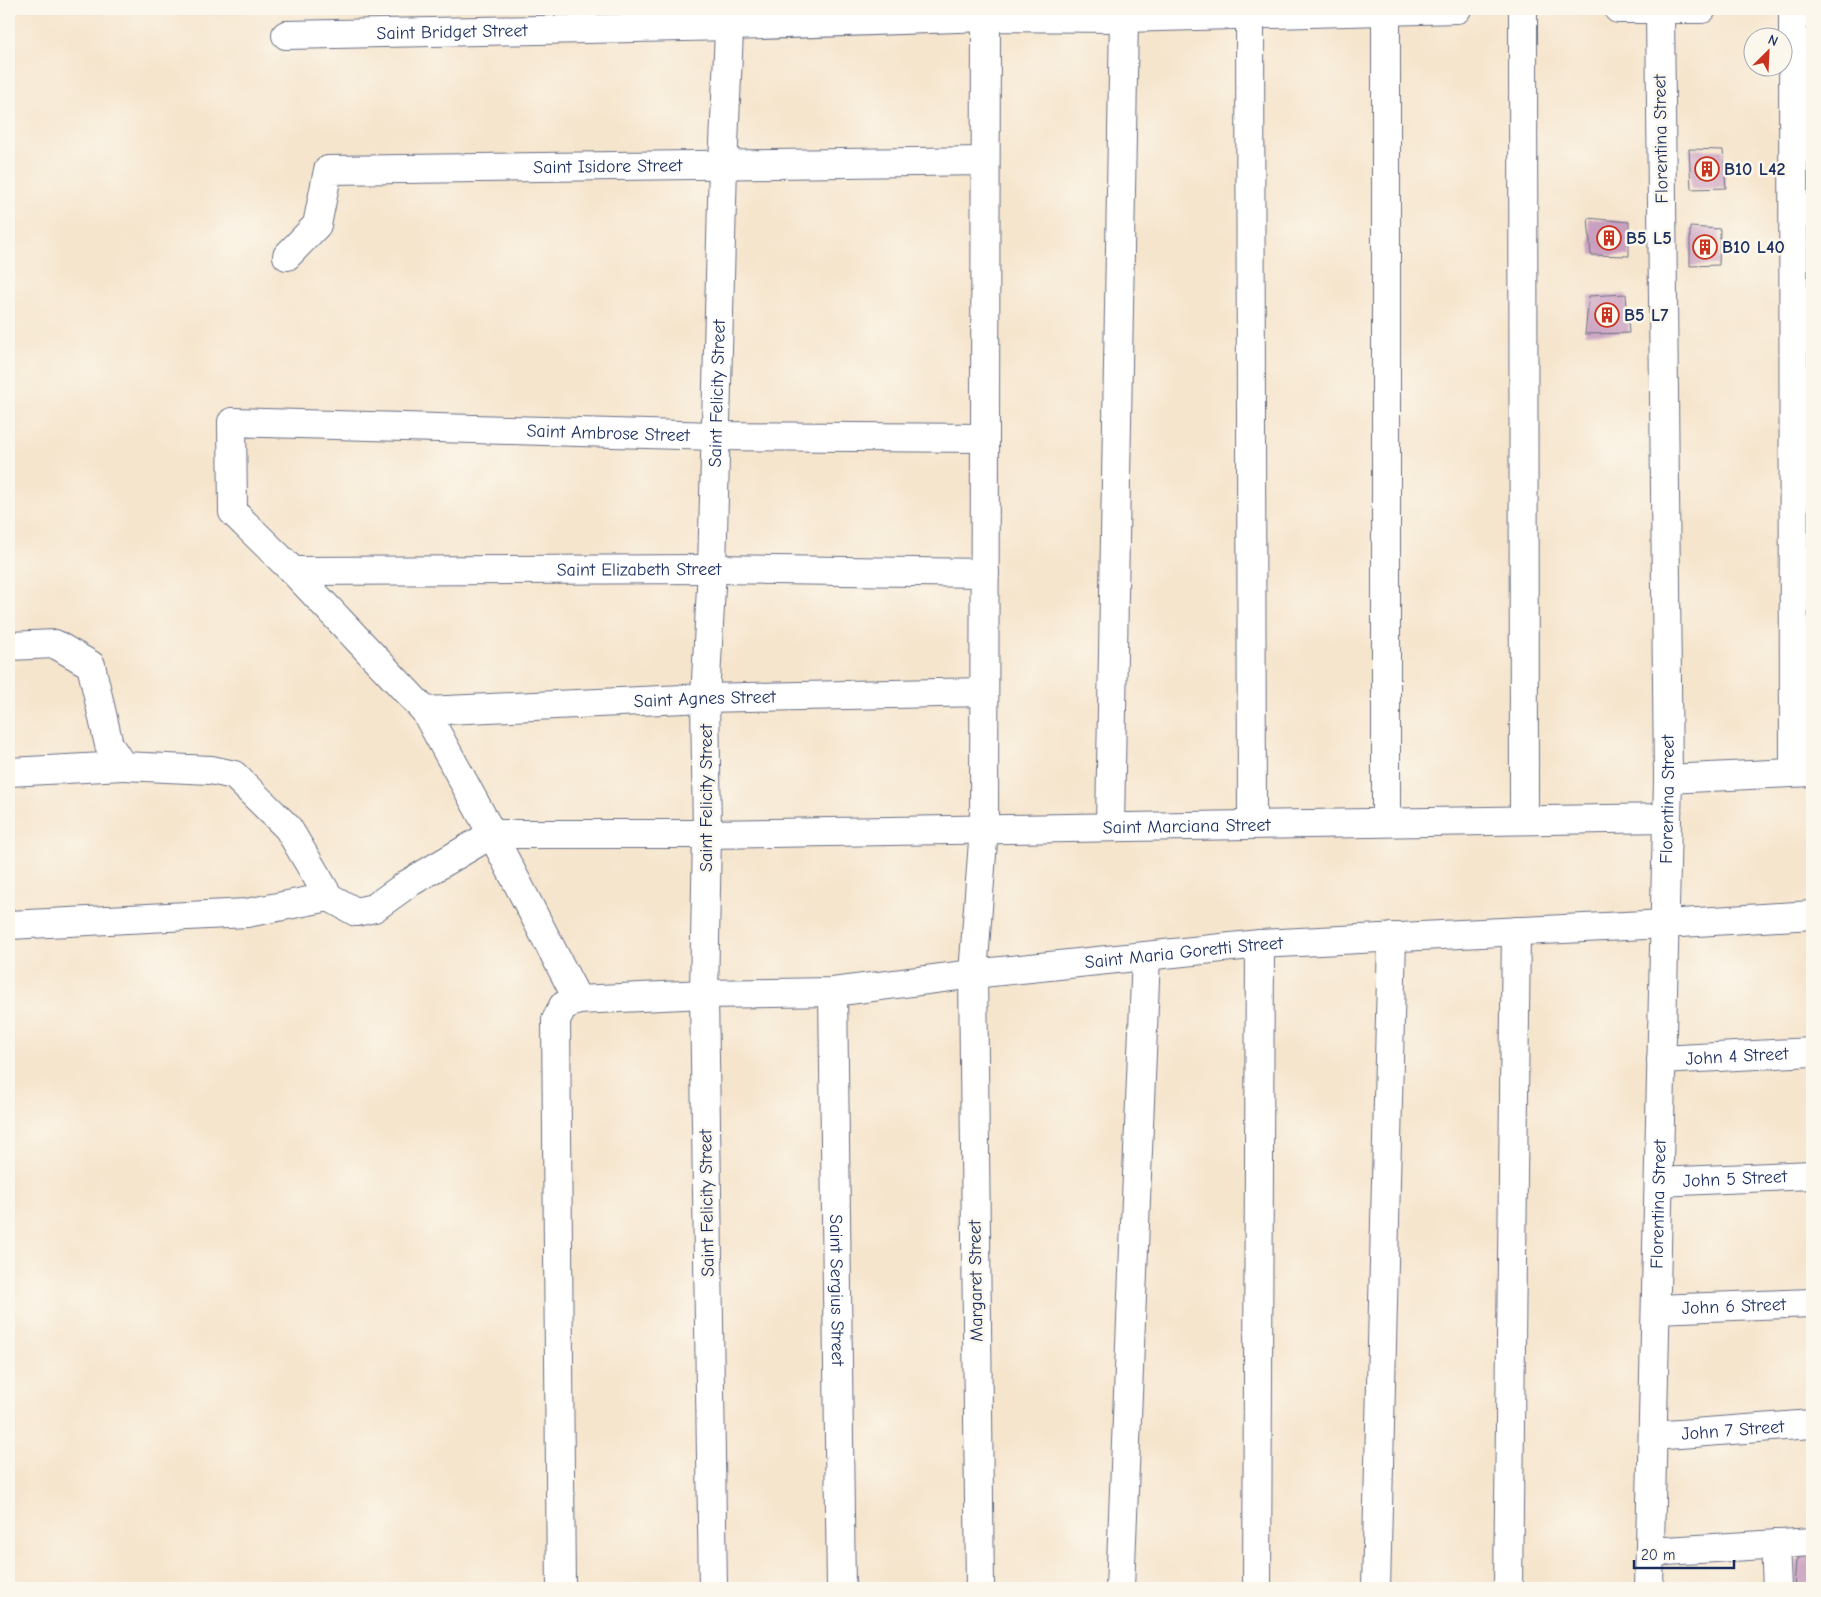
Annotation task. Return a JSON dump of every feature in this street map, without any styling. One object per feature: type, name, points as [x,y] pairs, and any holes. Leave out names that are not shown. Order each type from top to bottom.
[{"type":"street","name":"Saint Bridget Street","points":[[286,35],[731,17],[1124,18],[1457,9]]},
{"type":"street","points":[[1523,9],[1524,820]]},
{"type":"street","points":[[1618,9],[1702,9]]},
{"type":"street","name":"Florentina Street","points":[[1649,1588],[1668,779],[1660,9]]},
{"type":"street","points":[[1668,779],[1803,772],[1793,9]]},
{"type":"street","points":[[1386,11],[1386,822]]},
{"type":"street","points":[[1250,15],[1252,824]]},
{"type":"street","name":"Saint Felicity Street","points":[[712,1588],[704,994],[707,834],[705,698],[712,569],[722,166],[731,17]]},
{"type":"street","name":"Margaret Street","points":[[980,1588],[973,974],[984,828],[986,17]]},
{"type":"street","points":[[1110,826],[1124,18]]},
{"type":"street","name":"Saint Isidore Street","points":[[287,256],[318,225],[328,170],[985,161]]},
{"type":"street","name":"Saint Ambrose Street","points":[[293,571],[233,512],[232,422],[715,436],[985,438]]},
{"type":"street","name":"Saint Elizabeth Street","points":[[293,571],[712,569],[984,573]]},
{"type":"street","points":[[293,571],[425,711],[492,834],[578,1000],[564,1006],[556,1020],[562,1588]]},
{"type":"street","points":[[9,646],[55,644],[91,665],[109,745],[123,766]]},
{"type":"street","name":"Saint Agnes Street","points":[[425,711],[705,698],[984,692]]},
{"type":"street","points":[[9,772],[123,766],[211,770],[234,775],[288,828],[329,897],[356,912],[374,908],[409,883],[492,834]]},
{"type":"street","name":"Saint Marciana Street","points":[[492,834],[707,834],[1667,818]]},
{"type":"street","points":[[9,925],[247,913],[329,897]]},
{"type":"street","name":"Saint Maria Goretti Street","points":[[578,1000],[704,994],[833,992],[973,974],[1260,944],[1812,916]]},
{"type":"street","points":[[1508,1588],[1516,931]]},
{"type":"street","points":[[1376,1588],[1392,937]]},
{"type":"street","points":[[1257,1588],[1260,944]]},
{"type":"street","points":[[1120,1588],[1146,956]]},
{"type":"street","name":"Saint Sergius Street","points":[[833,992],[840,1588]]},
{"type":"street","name":"John 4 Street","points":[[1661,1060],[1812,1052]]},
{"type":"street","name":"John 5 Street","points":[[1659,1182],[1812,1175]]},
{"type":"street","name":"John 6 Street","points":[[1656,1309],[1812,1304]]},
{"type":"street","name":"John 7 Street","points":[[1653,1436],[1812,1424]]},
{"type":"street","points":[[1650,1552],[1812,1542]]},
{"type":"street","points":[[1775,1544],[1776,1588]]},
{"type":"building","name":"B10 L42","points":[[1689,149],[1723,150],[1726,188],[1691,189]]},
{"type":"building","name":"B5 L5","points":[[1588,218],[1629,222],[1629,256],[1591,255]]},
{"type":"building","name":"B10 L40","points":[[1690,227],[1720,229],[1719,265],[1690,266]]},
{"type":"building","name":"B5 L7","points":[[1626,294],[1629,333],[1585,334],[1589,296]]},
{"type":"building","points":[[1812,1551],[1812,1588],[1794,1588],[1796,1561]]},
{"type":"place","name":"B10 L42","points":[[1707,169]]},
{"type":"place","name":"B5 L5","points":[[1609,238]]},
{"type":"place","name":"B10 L40","points":[[1705,247]]},
{"type":"place","name":"B5 L7","points":[[1607,315]]}]
